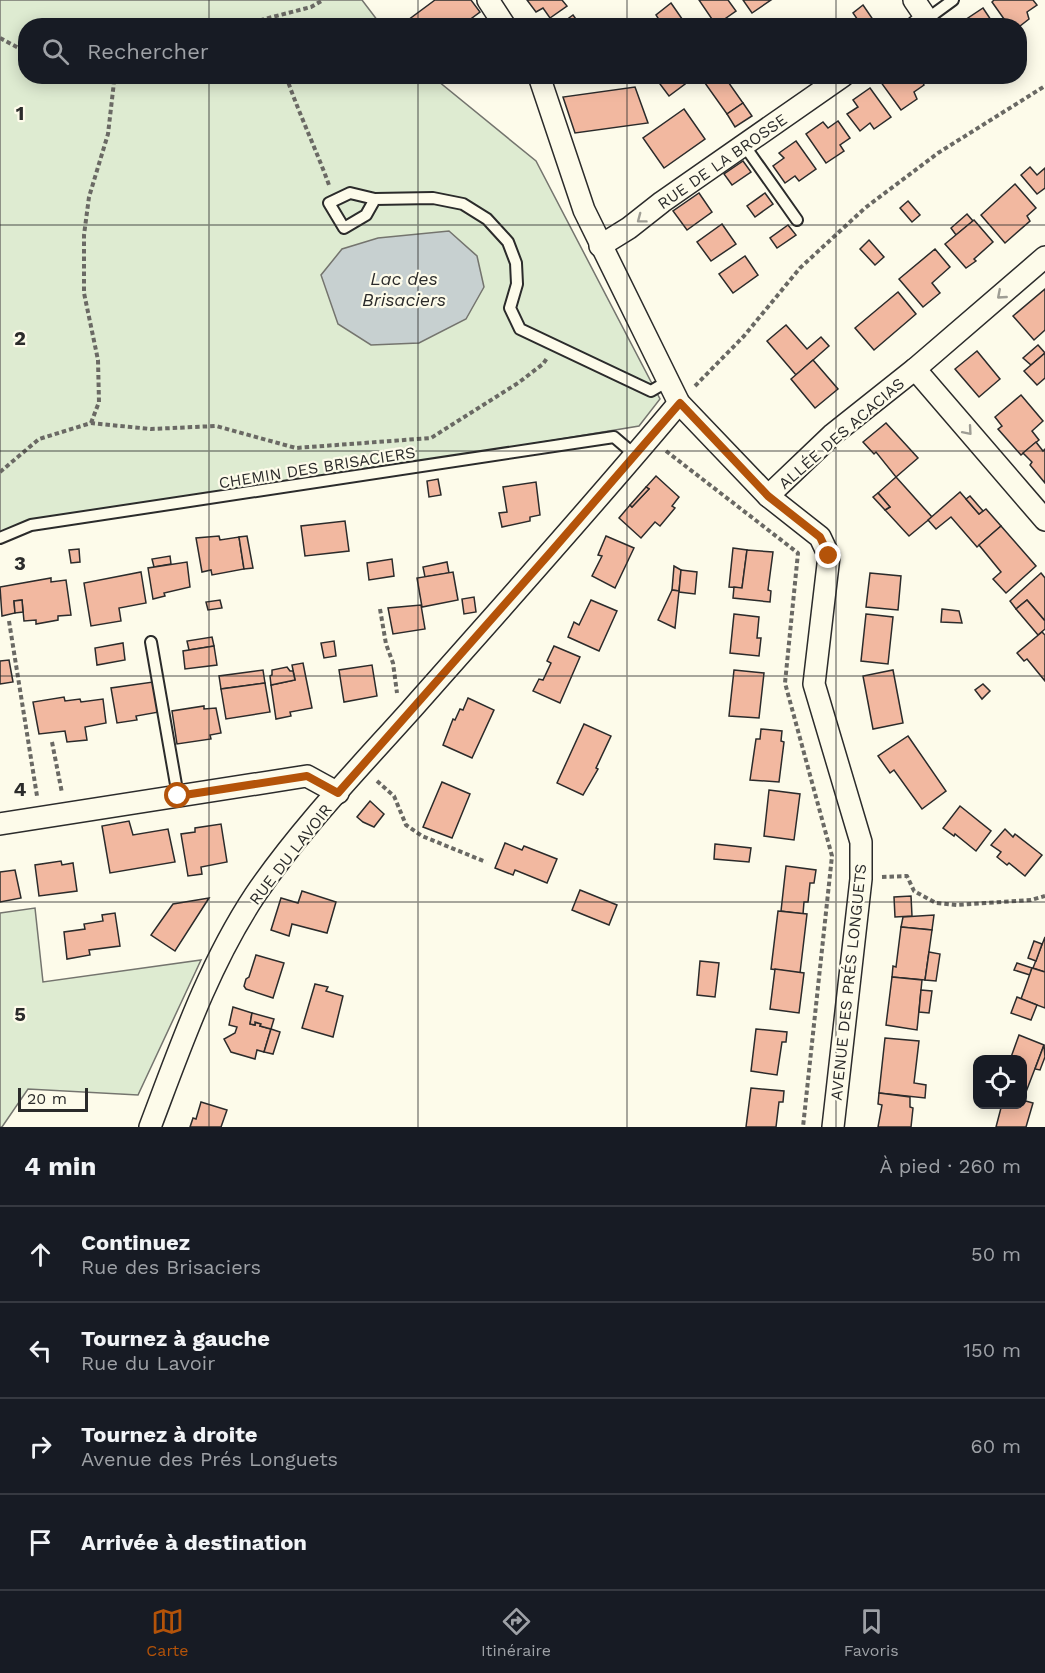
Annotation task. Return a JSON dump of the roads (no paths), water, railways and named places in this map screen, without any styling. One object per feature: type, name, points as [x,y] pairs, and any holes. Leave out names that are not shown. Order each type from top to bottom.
[{"type":"street","points":[[488,0],[500,18]]},
{"type":"street","points":[[914,0],[921,18]]},
{"type":"street","points":[[542,84],[584,210],[680,403]]},
{"type":"street","name":"RUE DE LA BROSSE","points":[[600,246],[629,228],[832,84]]},
{"type":"street","name":"ALLÉE DES ACACIAS","points":[[768,496],[832,435],[915,369],[1045,257]]},
{"type":"street","name":"ALLÉE DES ACACIAS","points":[[915,369],[1045,520]]},
{"type":"street","name":"AVENUE DES PRÉS LONGUETS","points":[[680,403],[768,496],[820,537],[829,556],[814,684],[861,842],[861,879],[833,1127]]},
{"type":"street","name":"RUE DU LAVOIR","points":[[150,1127],[191,1020],[219,958],[255,896],[338,793],[680,403]]},
{"type":"street","points":[[0,824],[307,776],[338,793]]},
{"type":"lane","points":[[928,18],[953,0]]},
{"type":"lane","points":[[744,145],[797,220]]},
{"type":"lane","points":[[375,199],[433,198],[463,204],[487,219],[508,242],[516,263],[517,284],[510,308],[519,329],[651,391],[668,381]]},
{"type":"lane","name":"CHEMIN DES BRISACIERS","points":[[0,538],[31,525],[614,437],[635,455]]},
{"type":"lane","points":[[151,642],[178,796]]},
{"type":"water","name":"Lac des Brisaciers","points":[[449,231],[477,256],[484,287],[466,319],[419,343],[371,345],[338,324],[321,275],[342,249],[378,238]]}]
